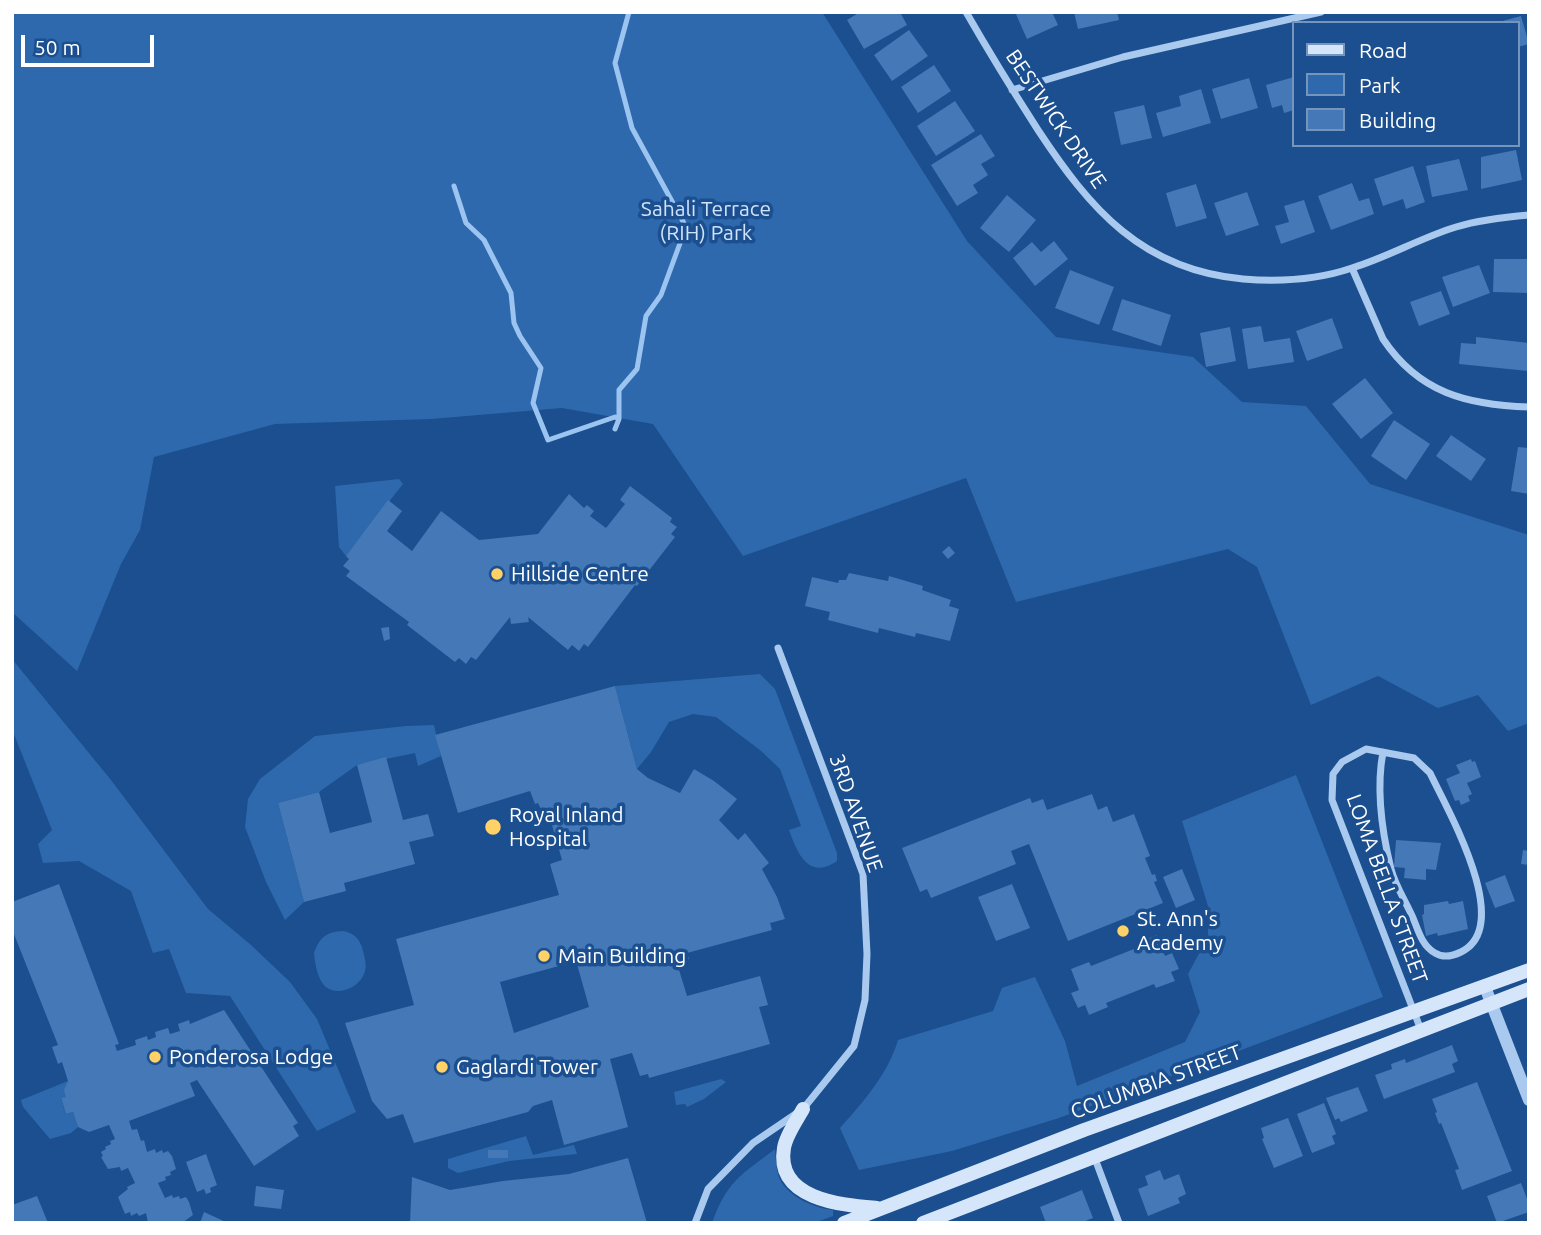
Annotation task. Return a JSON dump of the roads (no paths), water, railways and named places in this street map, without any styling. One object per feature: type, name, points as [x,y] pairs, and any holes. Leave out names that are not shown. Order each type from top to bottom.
[{"type":"main road","name":"COLUMBIA STREET","points":[[845,1223],[1096,1126],[1529,970]]},
{"type":"main road","points":[[923,1223],[1529,989]]},
{"type":"main road","points":[[803,1109],[784,1147],[784,1164],[789,1177],[818,1200],[839,1205],[882,1208]]},
{"type":"street","name":"BESTWICK DRIVE","points":[[966,12],[1012,90],[1068,175],[1118,229],[1162,257],[1223,277],[1259,281],[1301,280],[1352,268],[1457,226],[1529,215]]},
{"type":"street","points":[[1012,90],[1123,57],[1321,12]]},
{"type":"street","points":[[1352,268],[1383,339],[1425,383],[1455,397],[1529,407]]},
{"type":"street","name":"3RD AVENUE","points":[[695,1223],[708,1189],[753,1143],[803,1109],[854,1045],[865,1000],[863,874],[778,648]]},
{"type":"street","name":"LOMA BELLA STREET","points":[[1383,752],[1380,769],[1382,812],[1391,870],[1427,947],[1442,956],[1456,954],[1474,942],[1482,922],[1480,895],[1462,841],[1423,764],[1414,758],[1383,752],[1366,749],[1342,762],[1333,774],[1332,800],[1421,1030]]},
{"type":"street","points":[[1485,987],[1529,1100]]},
{"type":"street","points":[[1094,1156],[1119,1223]]},
{"type":"waterway","points":[[615,429],[619,419],[619,390],[637,369],[646,316],[661,295],[686,227],[632,128],[615,63],[629,12]]},
{"type":"waterway","points":[[454,186],[466,223],[484,240],[511,293],[514,323],[541,368],[533,403],[548,440],[615,417],[619,419]]},
{"type":"place","name":"Hillside Centre","points":[[497,574]]},
{"type":"place","name":"Royal Inland Hospital","points":[[493,827]]},
{"type":"place","name":"St. Ann's Academy","points":[[1123,931]]},
{"type":"place","name":"Main Building","points":[[544,956]]},
{"type":"place","name":"Ponderosa Lodge","points":[[155,1057]]},
{"type":"place","name":"Gaglardi Tower","points":[[442,1067]]},
{"type":"park label","name":"Sahali Terrace (RIH) Park","points":[[706,221]]}]
